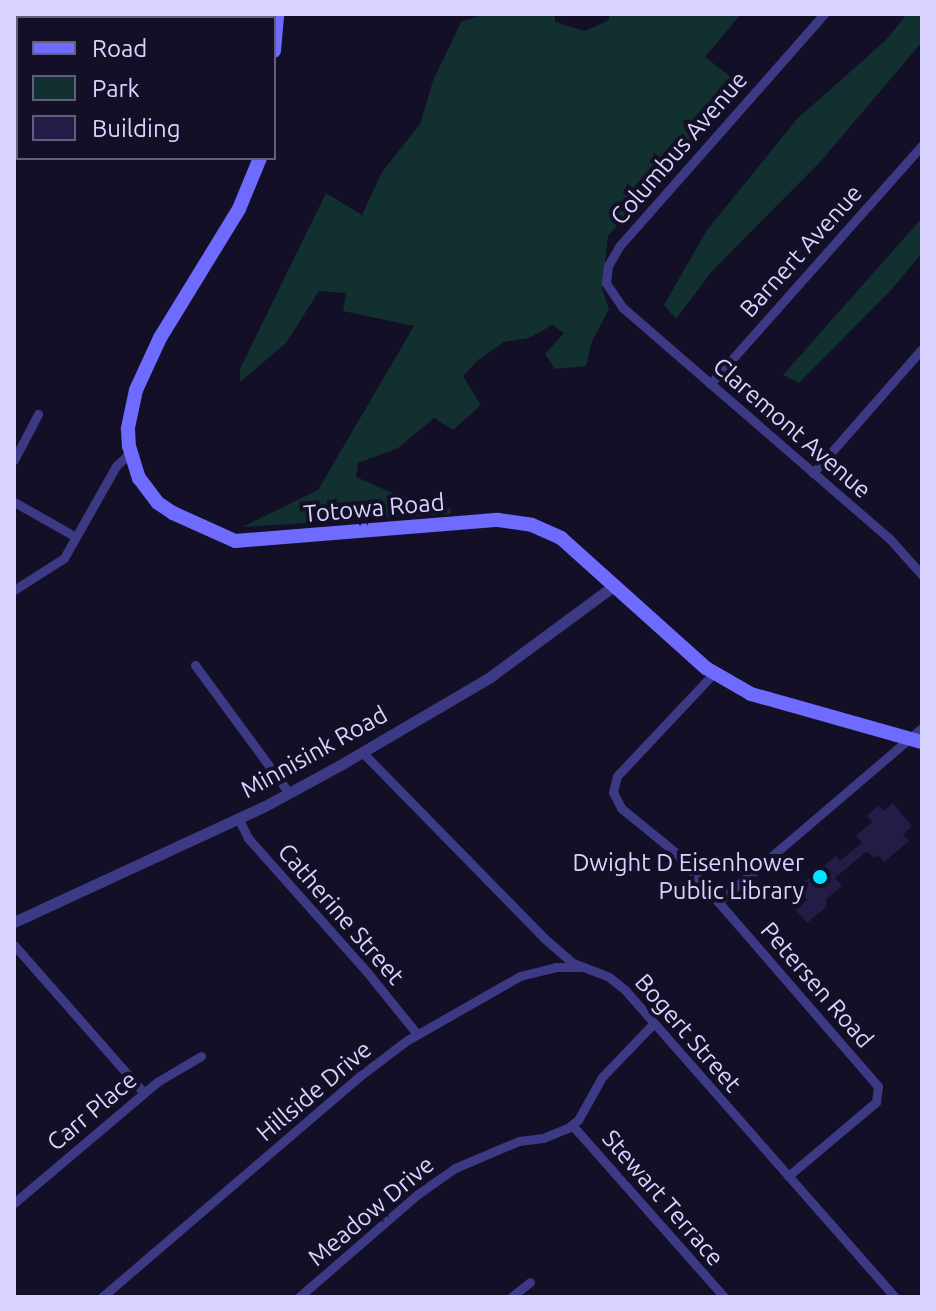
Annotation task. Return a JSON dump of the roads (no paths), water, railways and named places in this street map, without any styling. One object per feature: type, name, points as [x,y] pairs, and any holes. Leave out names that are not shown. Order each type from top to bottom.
[{"type":"main road","name":"Totowa Road","points":[[259,160],[239,209],[143,371],[130,412],[130,453],[139,478],[158,503],[225,539],[250,540],[498,520],[520,522],[561,538],[714,673],[751,694],[916,740]]},
{"type":"street","name":"Columbus Avenue","points":[[632,315],[614,299],[606,283],[612,255],[824,14]]},
{"type":"street","name":"Barnert Avenue","points":[[710,384],[922,145]]},
{"type":"street","name":"Claremont Avenue","points":[[632,315],[889,538],[922,575]]},
{"type":"street","points":[[813,473],[922,349]]},
{"type":"street","points":[[14,460],[38,414]]},
{"type":"street","points":[[14,590],[64,558],[116,466],[130,453]]},
{"type":"street","points":[[14,502],[76,537]]},
{"type":"street","name":"Minnisink Road","points":[[14,922],[289,793],[501,670],[615,585]]},
{"type":"street","points":[[195,665],[289,793]]},
{"type":"street","name":"Petersen Road","points":[[714,673],[617,776],[613,792],[621,808],[663,840],[878,1086],[876,1102],[788,1176]]},
{"type":"street","points":[[718,902],[916,740],[922,728]]},
{"type":"street","name":"Bogert Street","points":[[362,752],[544,938],[579,967],[617,983],[895,1297]]},
{"type":"street","name":"Catherine Street","points":[[238,818],[248,838],[367,972],[417,1034]]},
{"type":"street","points":[[14,945],[144,1093]]},
{"type":"street","name":"Hillside Drive","points":[[102,1297],[360,1076],[417,1034],[520,976],[555,967],[579,967]]},
{"type":"street","points":[[572,1125],[602,1077],[654,1023]]},
{"type":"street","name":"Carr Place","points":[[14,1203],[144,1093],[201,1056]]},
{"type":"street","name":"Meadow Drive","points":[[299,1297],[418,1194],[455,1168],[519,1141],[558,1134],[572,1125]]},
{"type":"street","name":"Stewart Terrace","points":[[572,1125],[724,1297]]},
{"type":"street","points":[[511,1297],[530,1282]]},
{"type":"place","name":"Dwight D Eisenhower Public Library","points":[[820,877]]}]
